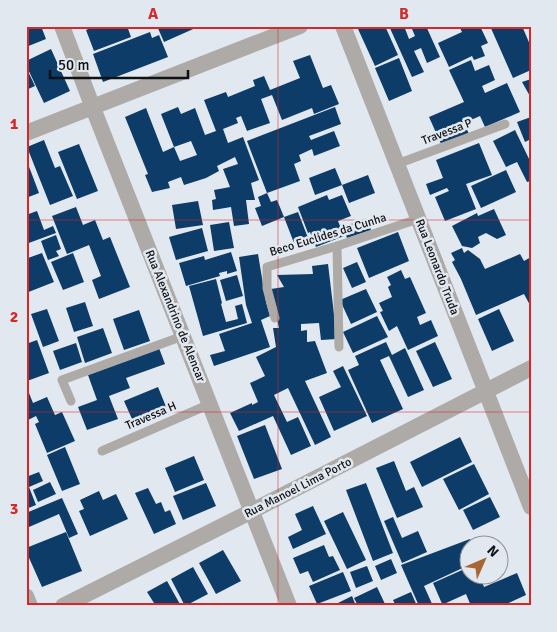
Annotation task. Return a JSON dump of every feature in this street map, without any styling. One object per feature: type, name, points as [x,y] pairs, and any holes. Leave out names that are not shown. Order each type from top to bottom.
[{"type":"street","name":"Rua Alexandrino de Alencar","points":[[62,26],[288,606]]},
{"type":"street","points":[[26,132],[93,108],[300,26]]},
{"type":"street","name":"Rua Leonardo Truda","points":[[343,26],[531,507]]},
{"type":"street","name":"Rua Manoel Lima Porto","points":[[64,606],[531,368]]},
{"type":"street","points":[[26,596],[30,606]]},
{"type":"lane","name":"Travessa P","points":[[397,164],[505,124]]},
{"type":"lane","name":"Beco Euclides da Cunha","points":[[275,318],[267,288],[267,267],[418,220]]},
{"type":"lane","points":[[337,246],[339,347]]},
{"type":"lane","points":[[71,401],[62,380],[183,336]]},
{"type":"lane","name":"Travessa H","points":[[102,451],[210,404]]},
{"type":"building","points":[[26,26],[41,26],[46,39],[26,47]]},
{"type":"building","points":[[96,26],[127,26],[131,37],[94,51],[86,30]]},
{"type":"building","points":[[157,26],[200,26],[164,42]]},
{"type":"building","points":[[365,26],[385,26],[398,55],[375,66],[358,29]]},
{"type":"building","points":[[389,26],[404,26],[409,39],[415,36],[412,29],[418,26],[426,26],[440,57],[427,63],[421,48],[414,51],[424,72],[412,77]]},
{"type":"building","points":[[459,26],[480,26],[488,43],[481,46],[485,56],[474,60],[472,56],[449,67],[438,43],[462,32]]},
{"type":"building","points":[[490,26],[522,26],[531,47],[531,70],[513,78]]},
{"type":"building","points":[[150,32],[152,38],[159,35],[168,57],[103,82],[93,54]]},
{"type":"building","points":[[51,49],[70,91],[44,103],[26,65],[26,61]]},
{"type":"building","points":[[310,55],[323,88],[331,85],[339,104],[314,114],[312,108],[282,120],[272,95],[261,99],[270,123],[247,131],[241,116],[236,118],[238,123],[223,129],[228,143],[243,137],[259,180],[251,183],[255,200],[246,200],[249,224],[234,226],[231,207],[213,210],[212,200],[216,199],[214,190],[230,187],[223,169],[238,164],[235,157],[217,166],[219,171],[206,178],[184,185],[181,177],[168,182],[170,188],[152,192],[145,175],[148,174],[125,117],[146,108],[163,152],[174,147],[161,114],[178,107],[181,114],[195,108],[205,135],[216,131],[204,100],[226,92],[228,97],[255,86],[253,80],[264,76],[270,90],[300,78],[293,61]],"holes":[[[191,141],[197,155],[180,161],[174,147]]]},
{"type":"building","points":[[399,58],[412,91],[389,101],[375,68]]},
{"type":"building","points":[[471,60],[475,71],[489,65],[495,80],[482,86],[485,93],[507,83],[520,112],[485,127],[480,116],[464,123],[469,134],[442,146],[429,117],[464,102],[449,70]]},
{"type":"building","points":[[26,67],[35,86],[26,90]]},
{"type":"building","points":[[531,79],[531,98],[522,82]]},
{"type":"building","points":[[335,107],[341,124],[309,136],[311,140],[334,131],[340,146],[314,156],[312,149],[299,155],[301,161],[294,164],[300,181],[267,193],[247,141]]},
{"type":"building","points":[[531,117],[531,139],[525,142],[517,122]]},
{"type":"building","points":[[515,130],[531,163],[531,181],[527,182],[517,162],[506,167],[493,141]]},
{"type":"building","points":[[44,140],[55,168],[60,166],[73,196],[50,205],[27,147]]},
{"type":"building","points":[[479,143],[492,175],[466,184],[476,209],[445,221],[435,197],[449,191],[447,188],[430,195],[426,184],[443,178],[436,160]]},
{"type":"building","points":[[79,144],[98,191],[77,199],[58,152]]},
{"type":"building","points":[[28,164],[39,193],[26,198],[26,165]]},
{"type":"building","points":[[335,168],[342,185],[315,195],[309,178]]},
{"type":"building","points":[[506,170],[516,192],[481,208],[471,186]]},
{"type":"building","points":[[368,175],[375,193],[349,203],[342,185]]},
{"type":"building","points":[[267,193],[271,202],[277,200],[284,217],[262,226],[255,208],[261,206],[258,197]]},
{"type":"building","points":[[327,195],[329,200],[342,195],[351,216],[338,221],[344,236],[316,247],[310,232],[308,233],[298,207]]},
{"type":"building","points":[[198,201],[203,225],[176,229],[172,205]]},
{"type":"building","points":[[76,207],[83,225],[95,220],[103,240],[110,237],[130,287],[99,299],[92,280],[101,276],[89,245],[67,254],[52,216]]},
{"type":"building","points":[[494,209],[506,235],[497,239],[486,233],[478,237],[480,243],[472,248],[462,246],[452,226],[477,213],[478,216]]},
{"type":"building","points":[[37,211],[44,230],[53,226],[56,233],[26,244],[26,215]]},
{"type":"building","points":[[298,212],[308,238],[294,243],[284,217]]},
{"type":"building","points":[[367,218],[371,230],[347,238],[343,227]]},
{"type":"building","points":[[229,222],[234,248],[214,251],[210,225]]},
{"type":"building","points":[[202,228],[208,251],[176,260],[169,237]]},
{"type":"building","points":[[398,232],[409,261],[369,278],[357,248]]},
{"type":"building","points":[[56,235],[61,249],[56,251],[59,256],[48,260],[41,241]]},
{"type":"building","points":[[462,248],[464,253],[468,250],[480,259],[485,269],[520,254],[524,261],[531,257],[531,307],[524,294],[476,315],[452,262],[455,260],[451,253]]},
{"type":"building","points":[[231,252],[237,271],[227,274],[227,271],[219,273],[220,276],[186,286],[179,263],[204,256],[205,260]]},
{"type":"building","points":[[26,253],[28,258],[42,253],[54,282],[26,293]]},
{"type":"building","points":[[73,253],[84,282],[63,290],[51,262]]},
{"type":"building","points":[[258,254],[270,316],[261,320],[270,347],[214,366],[210,355],[225,351],[219,334],[252,323],[246,305],[239,257]]},
{"type":"building","points":[[357,262],[366,282],[352,288],[343,268]]},
{"type":"building","points":[[328,264],[337,339],[321,340],[319,323],[301,324],[301,331],[307,330],[307,342],[315,341],[327,373],[305,381],[331,437],[315,445],[288,388],[274,395],[287,422],[298,417],[311,446],[291,455],[273,416],[239,431],[230,413],[258,402],[250,383],[265,376],[256,357],[276,347],[273,328],[279,328],[271,289],[284,287],[277,275],[313,274],[312,266]]},
{"type":"building","points":[[401,270],[405,279],[410,277],[426,313],[417,317],[420,325],[431,320],[438,336],[408,350],[397,326],[389,331],[380,312],[383,311],[379,303],[392,297],[388,287],[391,285],[387,277]]},
{"type":"building","points":[[237,275],[243,296],[226,301],[220,280]]},
{"type":"building","points":[[216,279],[226,322],[238,319],[235,306],[242,304],[247,323],[203,336],[189,286]]},
{"type":"building","points":[[366,289],[377,312],[351,324],[340,300]]},
{"type":"building","points":[[85,302],[93,326],[74,332],[66,308]]},
{"type":"building","points":[[47,309],[59,341],[43,347],[31,314]]},
{"type":"building","points":[[499,309],[514,341],[492,351],[478,319]]},
{"type":"building","points":[[139,310],[150,341],[124,350],[113,319]]},
{"type":"building","points":[[377,316],[388,337],[353,353],[343,332]]},
{"type":"building","points":[[103,328],[112,353],[85,363],[77,337]]},
{"type":"building","points":[[37,340],[49,373],[27,381],[26,344]]},
{"type":"building","points":[[386,342],[392,355],[405,348],[424,390],[408,397],[389,356],[380,360],[403,409],[372,423],[348,370],[359,365],[355,356]]},
{"type":"building","points":[[435,342],[452,379],[433,387],[416,351]]},
{"type":"building","points":[[76,343],[82,362],[60,370],[53,351]]},
{"type":"building","points":[[159,348],[165,364],[126,378],[130,388],[109,396],[118,419],[87,430],[78,407],[97,400],[88,375]]},
{"type":"building","points":[[343,366],[367,416],[334,431],[319,397],[341,387],[333,371]]},
{"type":"building","points":[[158,387],[169,414],[136,428],[124,401]]},
{"type":"building","points":[[29,393],[33,403],[47,397],[55,415],[62,412],[75,441],[47,453],[35,424],[39,422],[36,416],[26,421],[26,394]]},
{"type":"building","points":[[265,425],[282,469],[254,479],[237,436]]},
{"type":"building","points":[[460,437],[472,462],[422,487],[410,462]]},
{"type":"building","points":[[65,447],[80,484],[62,491],[47,455]]},
{"type":"building","points":[[194,456],[204,480],[175,492],[165,468]]},
{"type":"building","points":[[394,461],[406,491],[414,487],[423,507],[397,518],[376,468]]},
{"type":"building","points":[[474,464],[489,494],[459,510],[443,479]]},
{"type":"building","points":[[39,472],[43,481],[29,487],[36,505],[26,509],[26,477]]},
{"type":"building","points":[[50,482],[56,494],[38,502],[33,490]]},
{"type":"building","points":[[206,483],[216,506],[183,520],[173,496]]},
{"type":"building","points":[[366,483],[393,553],[373,561],[346,490]]},
{"type":"building","points":[[148,488],[156,504],[161,502],[165,512],[170,510],[176,524],[154,534],[135,493]]},
{"type":"building","points":[[99,491],[103,500],[116,494],[128,519],[90,536],[79,511],[84,509],[80,500]]},
{"type":"building","points":[[490,497],[500,517],[473,530],[463,510]]},
{"type":"building","points":[[62,498],[78,534],[69,538],[59,514],[29,527],[26,513]]},
{"type":"building","points":[[313,506],[326,534],[293,549],[288,537],[302,530],[295,514]]},
{"type":"building","points":[[343,512],[366,560],[347,569],[324,521]]},
{"type":"building","points":[[393,517],[402,538],[418,531],[427,552],[402,563],[384,521]]},
{"type":"building","points":[[66,532],[82,571],[42,587],[26,548]]},
{"type":"building","points":[[460,543],[460,569],[424,586],[433,606],[419,606],[401,565]]},
{"type":"building","points":[[324,545],[329,557],[333,556],[340,570],[313,582],[308,571],[300,574],[293,558]]},
{"type":"building","points":[[223,550],[241,581],[216,594],[199,563]]},
{"type":"building","points":[[391,559],[397,573],[381,580],[375,566]]},
{"type":"building","points":[[367,566],[373,581],[356,588],[350,572]]},
{"type":"building","points":[[193,567],[208,594],[185,606],[171,579]]},
{"type":"building","points":[[460,571],[460,584],[483,584],[484,587],[491,584],[510,584],[510,576],[517,573],[526,595],[502,606],[471,606],[466,594],[446,603],[448,606],[443,606],[433,583]]},
{"type":"building","points":[[343,572],[351,591],[317,604],[309,586]]},
{"type":"building","points":[[167,581],[181,606],[149,606],[154,603],[147,592]]},
{"type":"building","points":[[377,587],[385,604],[381,606],[358,606],[354,598]]},
{"type":"building","points":[[411,592],[417,606],[396,606],[393,600]]},
{"type":"building","points":[[352,596],[356,606],[332,606]]}]
